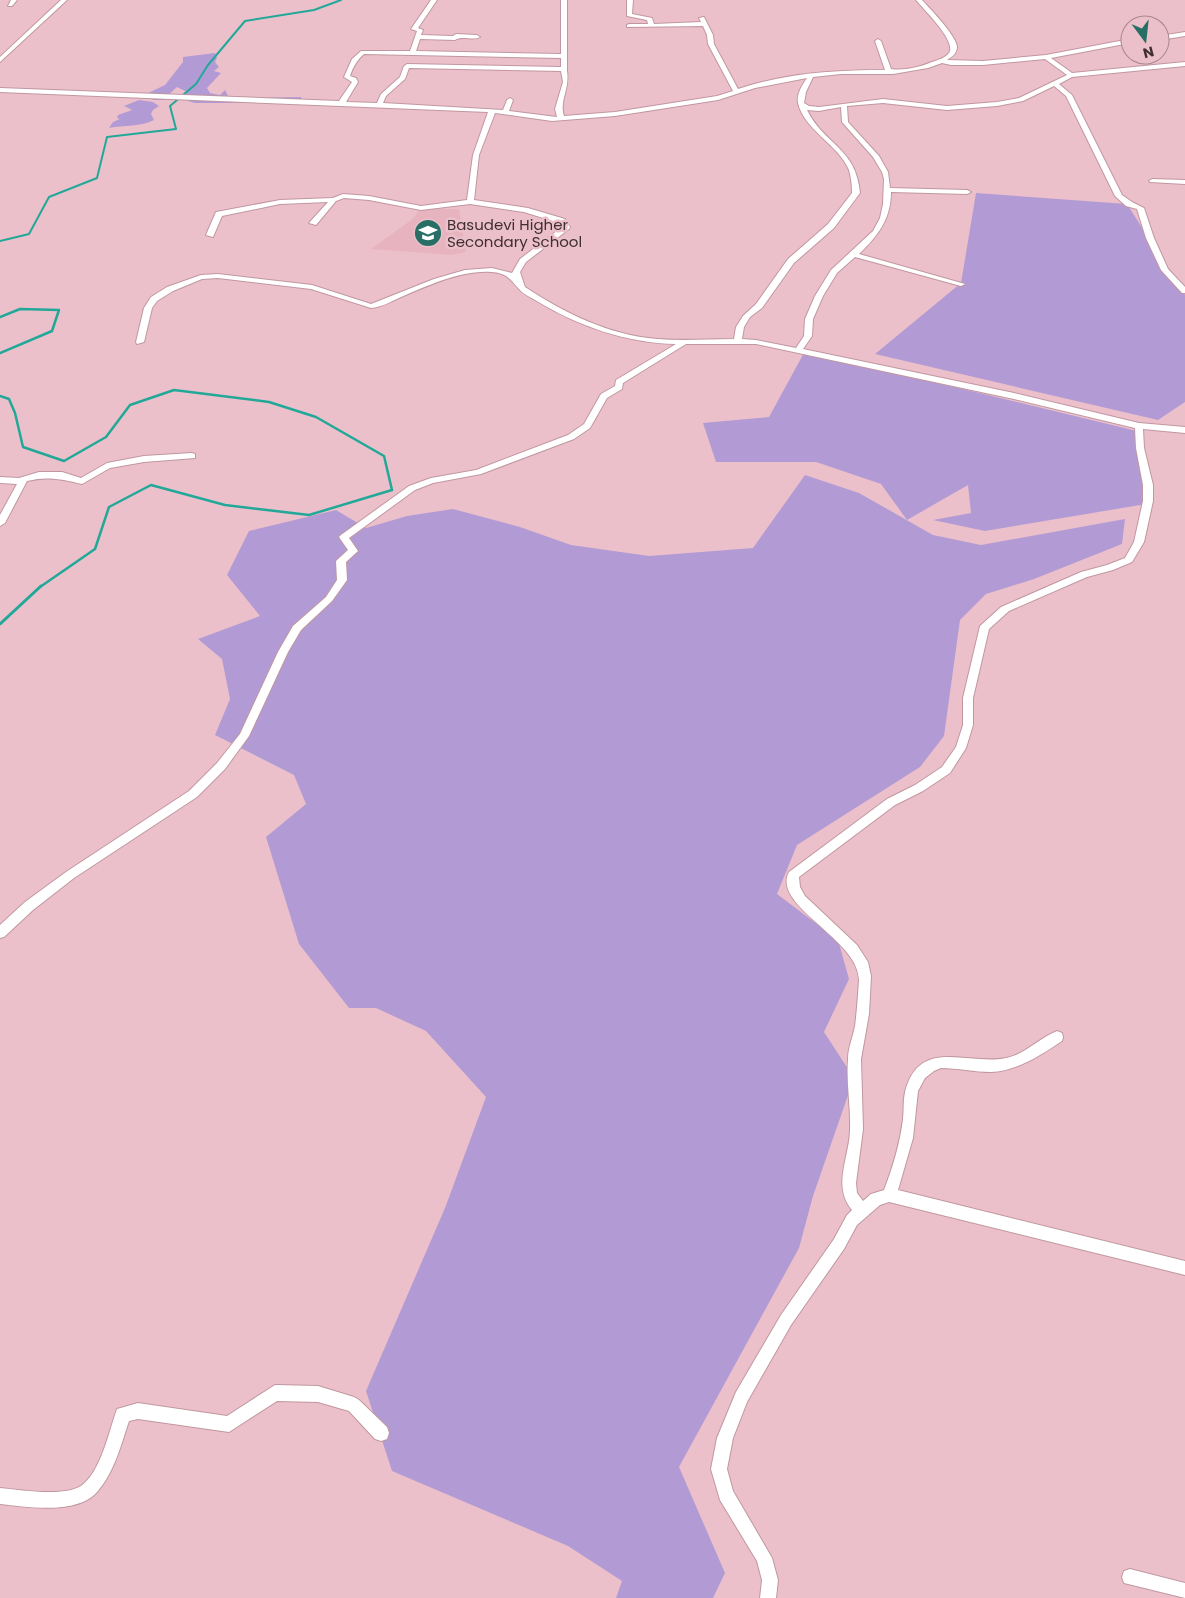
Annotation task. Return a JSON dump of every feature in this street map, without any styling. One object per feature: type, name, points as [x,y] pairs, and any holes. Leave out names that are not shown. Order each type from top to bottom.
[{"type":"street","points":[[0,60],[64,0]]},
{"type":"street","points":[[412,54],[420,30],[414,29],[434,0]]},
{"type":"street","points":[[561,118],[558,109],[566,82],[564,69],[564,0]]},
{"type":"street","points":[[630,0],[629,15],[650,19],[651,25]]},
{"type":"street","points":[[0,90],[379,105],[492,111],[538,118],[561,118],[640,111],[718,98],[773,81],[841,72],[894,72],[928,66],[942,61],[952,55],[954,48],[952,39],[919,0]]},
{"type":"street","points":[[629,26],[703,21],[716,54],[737,92]]},
{"type":"street","points":[[1170,36],[1185,34]]},
{"type":"street","points":[[417,37],[456,35],[477,37]]},
{"type":"street","points":[[450,55],[456,35]]},
{"type":"street","points":[[878,41],[888,70],[894,72]]},
{"type":"street","points":[[942,61],[951,64],[983,63],[1046,57],[1120,43]]},
{"type":"street","points":[[340,104],[355,82],[354,79],[347,77],[356,56],[360,54],[564,56]]},
{"type":"street","points":[[1046,57],[1071,75]]},
{"type":"street","points":[[803,106],[819,109],[884,101],[947,108],[997,104],[1020,100],[1071,75],[1185,64]]},
{"type":"street","points":[[379,105],[383,95],[403,78],[407,66],[564,69]]},
{"type":"street","points":[[738,343],[740,327],[747,316],[759,306],[791,261],[831,226],[856,193],[854,174],[849,162],[816,127],[800,104],[802,90],[811,76]]},
{"type":"street","points":[[1054,83],[1069,95],[1120,196],[1129,204],[1140,208],[1150,238],[1165,270],[1185,291]]},
{"type":"street","points":[[505,113],[510,100]]},
{"type":"street","points":[[799,350],[808,336],[809,319],[819,296],[834,272],[876,232],[884,218],[887,204],[885,172],[876,156],[846,122],[844,105]]},
{"type":"street","points":[[470,202],[476,155],[492,111]]},
{"type":"street","points":[[1152,181],[1185,182]]},
{"type":"street","points":[[887,190],[967,192]]},
{"type":"street","points":[[210,234],[219,214],[280,202],[334,200],[343,196],[355,196],[420,208],[470,202],[525,210],[562,221],[566,227],[523,261],[516,272],[522,288],[580,321],[607,332],[656,341],[682,343],[756,342],[1014,396],[1139,426],[1185,430]]},
{"type":"street","points":[[313,222],[334,200]]},
{"type":"street","points":[[854,255],[940,280],[961,284]]},
{"type":"street","points":[[140,342],[148,308],[154,299],[170,289],[201,278],[218,276],[293,284],[328,291],[375,306],[398,295],[472,271],[504,272],[519,282]]},
{"type":"street","points":[[0,933],[29,906],[70,875],[192,794],[221,766],[244,736],[283,652],[297,628],[329,599],[342,580],[341,561],[353,551],[344,537],[412,488],[431,481],[478,472],[571,437],[587,426],[604,396],[619,387],[619,382],[634,371],[664,357],[682,343]]},
{"type":"street","points":[[862,1212],[850,1196],[848,1188],[856,1139],[855,1048],[861,1026],[865,975],[863,964],[853,947],[813,913],[796,892],[792,881],[793,875],[891,802],[920,788],[946,770],[961,748],[968,725],[968,698],[984,628],[1013,605],[1084,574],[1110,568],[1129,560],[1139,542],[1148,501],[1148,485],[1140,448],[1139,426]]},
{"type":"street","points":[[0,480],[19,481],[39,475],[62,475],[82,481],[107,466],[144,459],[192,456]]},
{"type":"street","points":[[0,523],[24,479]]},
{"type":"street","points":[[889,1195],[901,1164],[910,1118],[912,1090],[920,1072],[933,1063],[947,1061],[967,1065],[1005,1064],[1030,1055],[1057,1037]]},
{"type":"street","points":[[768,1598],[770,1580],[764,1558],[726,1494],[719,1468],[725,1438],[742,1397],[786,1320],[839,1244],[852,1220],[876,1199],[889,1195],[1185,1268]]},
{"type":"street","points":[[0,1496],[54,1498],[86,1492],[98,1478],[123,1415],[131,1412],[138,1411],[229,1424],[275,1393],[318,1394],[354,1406],[381,1433]]},
{"type":"street","points":[[1130,1576],[1185,1591]]},
{"type":"shaded area","points":[[215,53],[217,58],[215,62],[219,67],[214,71],[221,73],[207,88],[210,93],[220,95],[225,90],[229,98],[301,97],[302,103],[195,103],[188,101],[185,91],[177,87],[163,100],[153,100],[148,93],[165,85],[183,62],[183,57]]},
{"type":"shaded area","points":[[139,100],[153,102],[159,106],[151,114],[154,120],[138,125],[109,128],[113,122],[120,119],[117,118],[118,115],[132,110],[124,106]]},
{"type":"shaded area","points":[[976,193],[1127,204],[1185,295],[1185,402],[1158,420],[875,354],[961,283]]},
{"type":"shaded area","name":"Basudevi Higher Secondary School","points":[[419,209],[459,209],[466,252],[451,255],[371,249],[414,218]]},
{"type":"shaded area","points":[[805,351],[1137,431],[1146,504],[985,531],[933,520],[971,513],[968,485],[907,520],[881,484],[816,462],[716,462],[703,423],[769,417]]},
{"type":"shaded area","points":[[805,475],[859,493],[933,535],[981,545],[1125,519],[1122,544],[1034,579],[986,594],[960,620],[944,736],[920,767],[797,845],[777,894],[838,940],[849,979],[824,1032],[854,1078],[813,1196],[799,1248],[679,1467],[725,1573],[713,1598],[616,1598],[622,1581],[568,1546],[392,1471],[366,1391],[445,1208],[486,1097],[426,1031],[376,1008],[349,1008],[299,944],[266,837],[306,804],[294,775],[215,735],[230,699],[222,659],[198,639],[260,616],[227,575],[249,531],[336,510],[366,528],[407,516],[453,509],[520,527],[571,545],[649,556],[753,548]]},
{"type":"waterway","points":[[0,241],[29,234],[49,197],[97,178],[107,137],[176,129],[170,106],[196,84],[208,65],[245,21],[314,10],[341,0]]},
{"type":"waterway","points":[[0,317],[20,309],[59,310],[52,331],[0,353]]},
{"type":"waterway","points":[[0,396],[9,399],[15,413],[23,447],[64,461],[106,437],[130,405],[174,390],[269,402],[316,417],[384,456],[392,490],[309,515],[225,505],[151,485],[109,507],[95,549],[40,587]]},
{"type":"waterway","points":[[0,624],[41,586]]},
{"type":"place","name":"Basudevi Higher Secondary School","points":[[428,233]]}]
